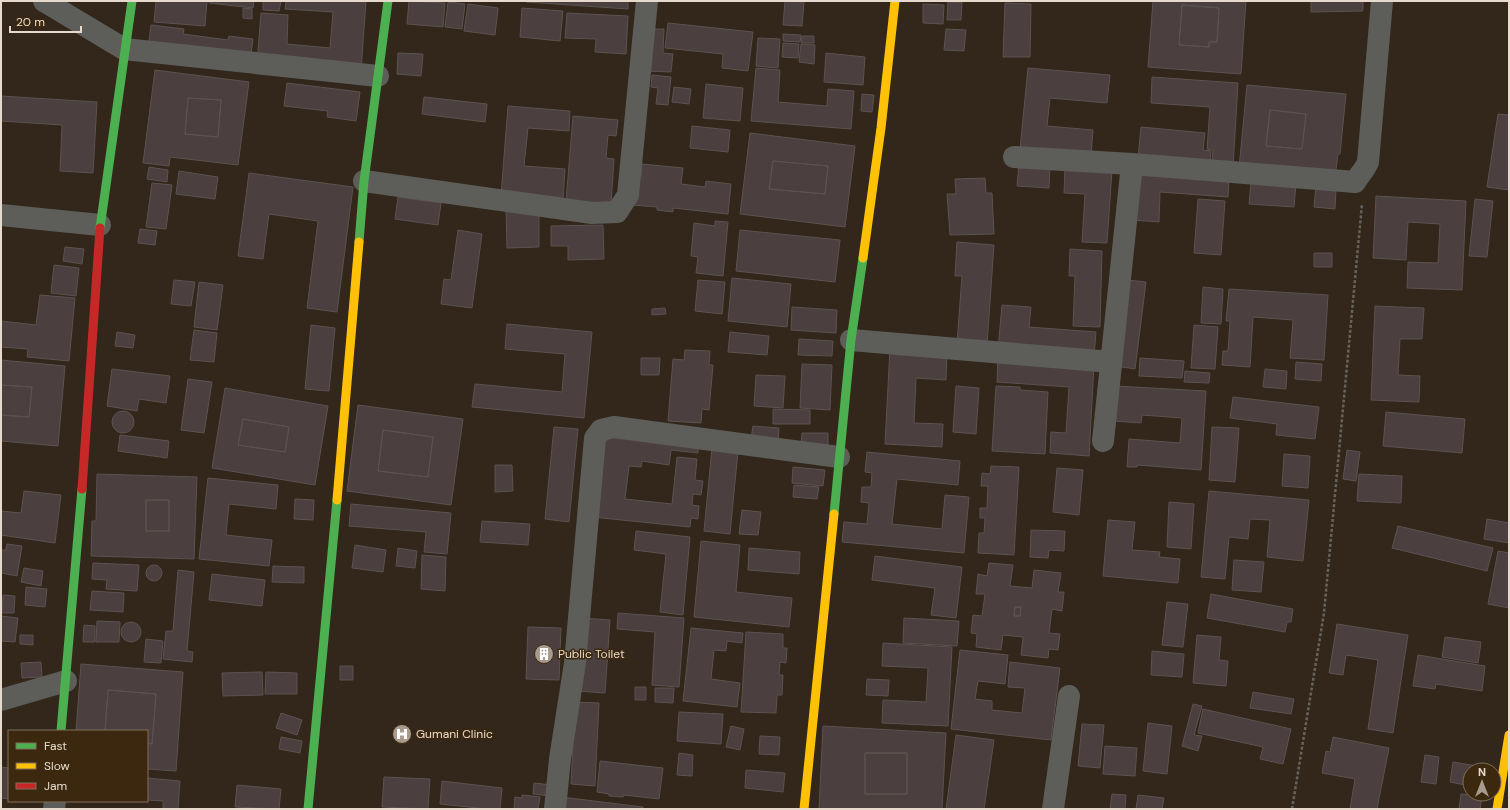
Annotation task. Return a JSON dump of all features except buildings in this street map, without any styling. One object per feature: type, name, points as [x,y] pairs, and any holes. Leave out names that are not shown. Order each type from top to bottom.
[{"type":"street","points":[[44,1],[124,49],[378,76]]},
{"type":"street","points":[[62,730],[84,466],[100,225],[132,1]]},
{"type":"street","points":[[308,809],[329,593],[364,181],[388,1]]},
{"type":"street","points":[[364,181],[592,213],[617,212],[628,196],[647,1]]},
{"type":"street","points":[[804,809],[838,457],[851,340],[881,128],[895,1]]},
{"type":"street","points":[[1014,156],[1355,182],[1360,173],[1366,170],[1368,162],[1382,1]]},
{"type":"street","points":[[1103,441],[1132,164]]},
{"type":"street","points":[[1,215],[100,225]]},
{"type":"street","points":[[851,340],[1111,362]]},
{"type":"street","points":[[555,809],[560,758],[575,663],[595,438],[601,430],[614,427],[838,457]]},
{"type":"street","points":[[1,700],[66,681]]},
{"type":"street","points":[[1053,809],[1069,696]]},
{"type":"street","points":[[1497,809],[1509,735]]},
{"type":"path","points":[[1292,809],[1324,612],[1366,170]]},
{"type":"traffic: fast","points":[[100,228],[132,1]]},
{"type":"traffic: fast","points":[[359,242],[364,181],[388,1]]},
{"type":"traffic: fast","points":[[834,514],[851,340],[863,258]]},
{"type":"traffic: fast","points":[[61,730],[82,489]]},
{"type":"traffic: fast","points":[[308,809],[337,500]]},
{"type":"traffic: slow","points":[[863,258],[881,128],[895,1]]},
{"type":"traffic: slow","points":[[337,500],[359,242]]},
{"type":"traffic: slow","points":[[804,809],[834,514]]},
{"type":"traffic: slow","points":[[1497,809],[1509,735]]},
{"type":"traffic: jam","points":[[82,489],[100,228]]},
{"type":"place","name":"Public Toilet","points":[[544,654]]},
{"type":"place","name":"Gumani Clinic","points":[[402,734]]}]
